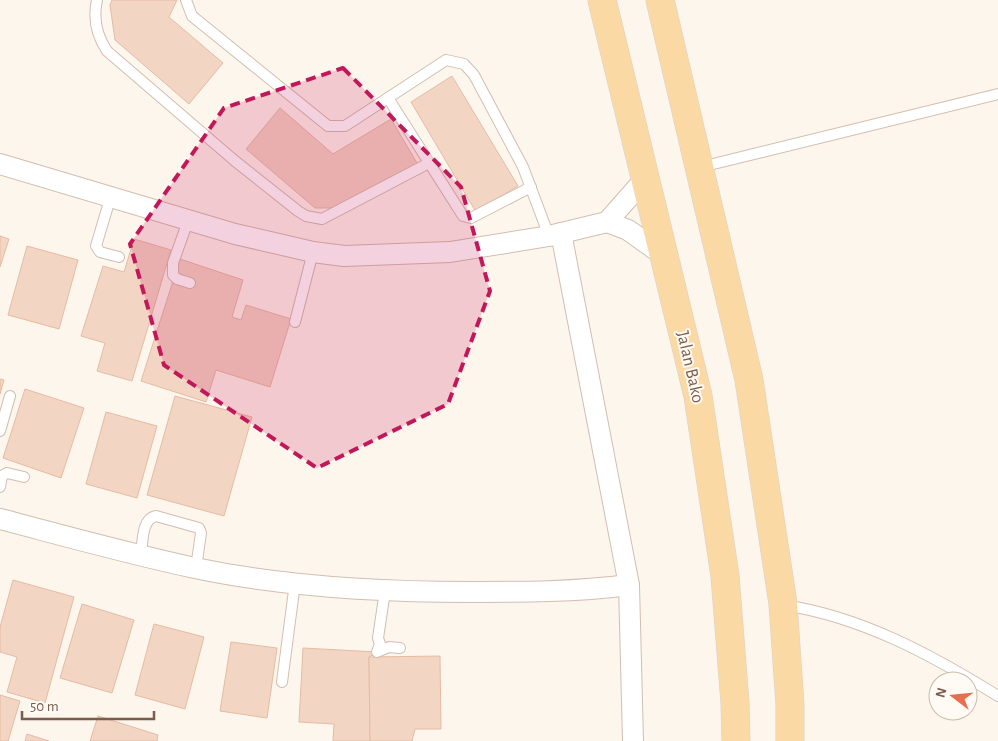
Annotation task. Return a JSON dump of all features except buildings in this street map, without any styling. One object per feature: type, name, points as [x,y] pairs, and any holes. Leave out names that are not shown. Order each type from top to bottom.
[{"type":"main road","name":"Jalan Bako","points":[[602,0],[644,180],[698,396],[727,595],[736,741]]},
{"type":"main road","points":[[660,0],[701,167],[749,380],[783,604],[790,704],[790,741]]},
{"type":"street","points":[[0,164],[110,199],[188,221],[314,252],[344,256],[450,252],[555,235],[607,222],[644,180]]},
{"type":"street","points":[[607,222],[628,230],[663,255]]},
{"type":"street","points":[[555,235],[628,585],[633,741]]},
{"type":"street","points":[[0,519],[196,568],[295,583],[385,591],[581,591],[628,585]]},
{"type":"lane","points":[[97,0],[96,23],[99,36],[107,51],[235,161],[306,216],[322,219],[429,163]]},
{"type":"lane","points":[[186,0],[192,16],[328,126],[345,126],[446,60],[464,64],[474,75],[523,167],[555,235]]},
{"type":"lane","points":[[701,167],[998,94]]},
{"type":"lane","points":[[388,98],[463,216],[471,218],[531,187]]},
{"type":"lane","points":[[110,199],[96,246],[100,252],[119,257]]},
{"type":"lane","points":[[188,221],[173,263],[172,275],[176,279],[190,283]]},
{"type":"lane","points":[[295,322],[314,252]]},
{"type":"lane","points":[[0,431],[10,396]]},
{"type":"lane","points":[[0,488],[2,476],[7,473],[24,477]]},
{"type":"lane","points":[[141,555],[148,520],[156,516],[195,526],[200,530],[196,568]]},
{"type":"lane","points":[[282,682],[295,583]]},
{"type":"lane","points":[[385,591],[378,638],[380,644],[377,652],[390,647],[400,648]]},
{"type":"lane","points":[[783,604],[813,609],[855,623],[938,659],[998,696]]},
{"type":"highlighted area","points":[[343,68],[461,187],[490,291],[448,404],[317,468],[164,365],[130,244],[224,108]]}]
